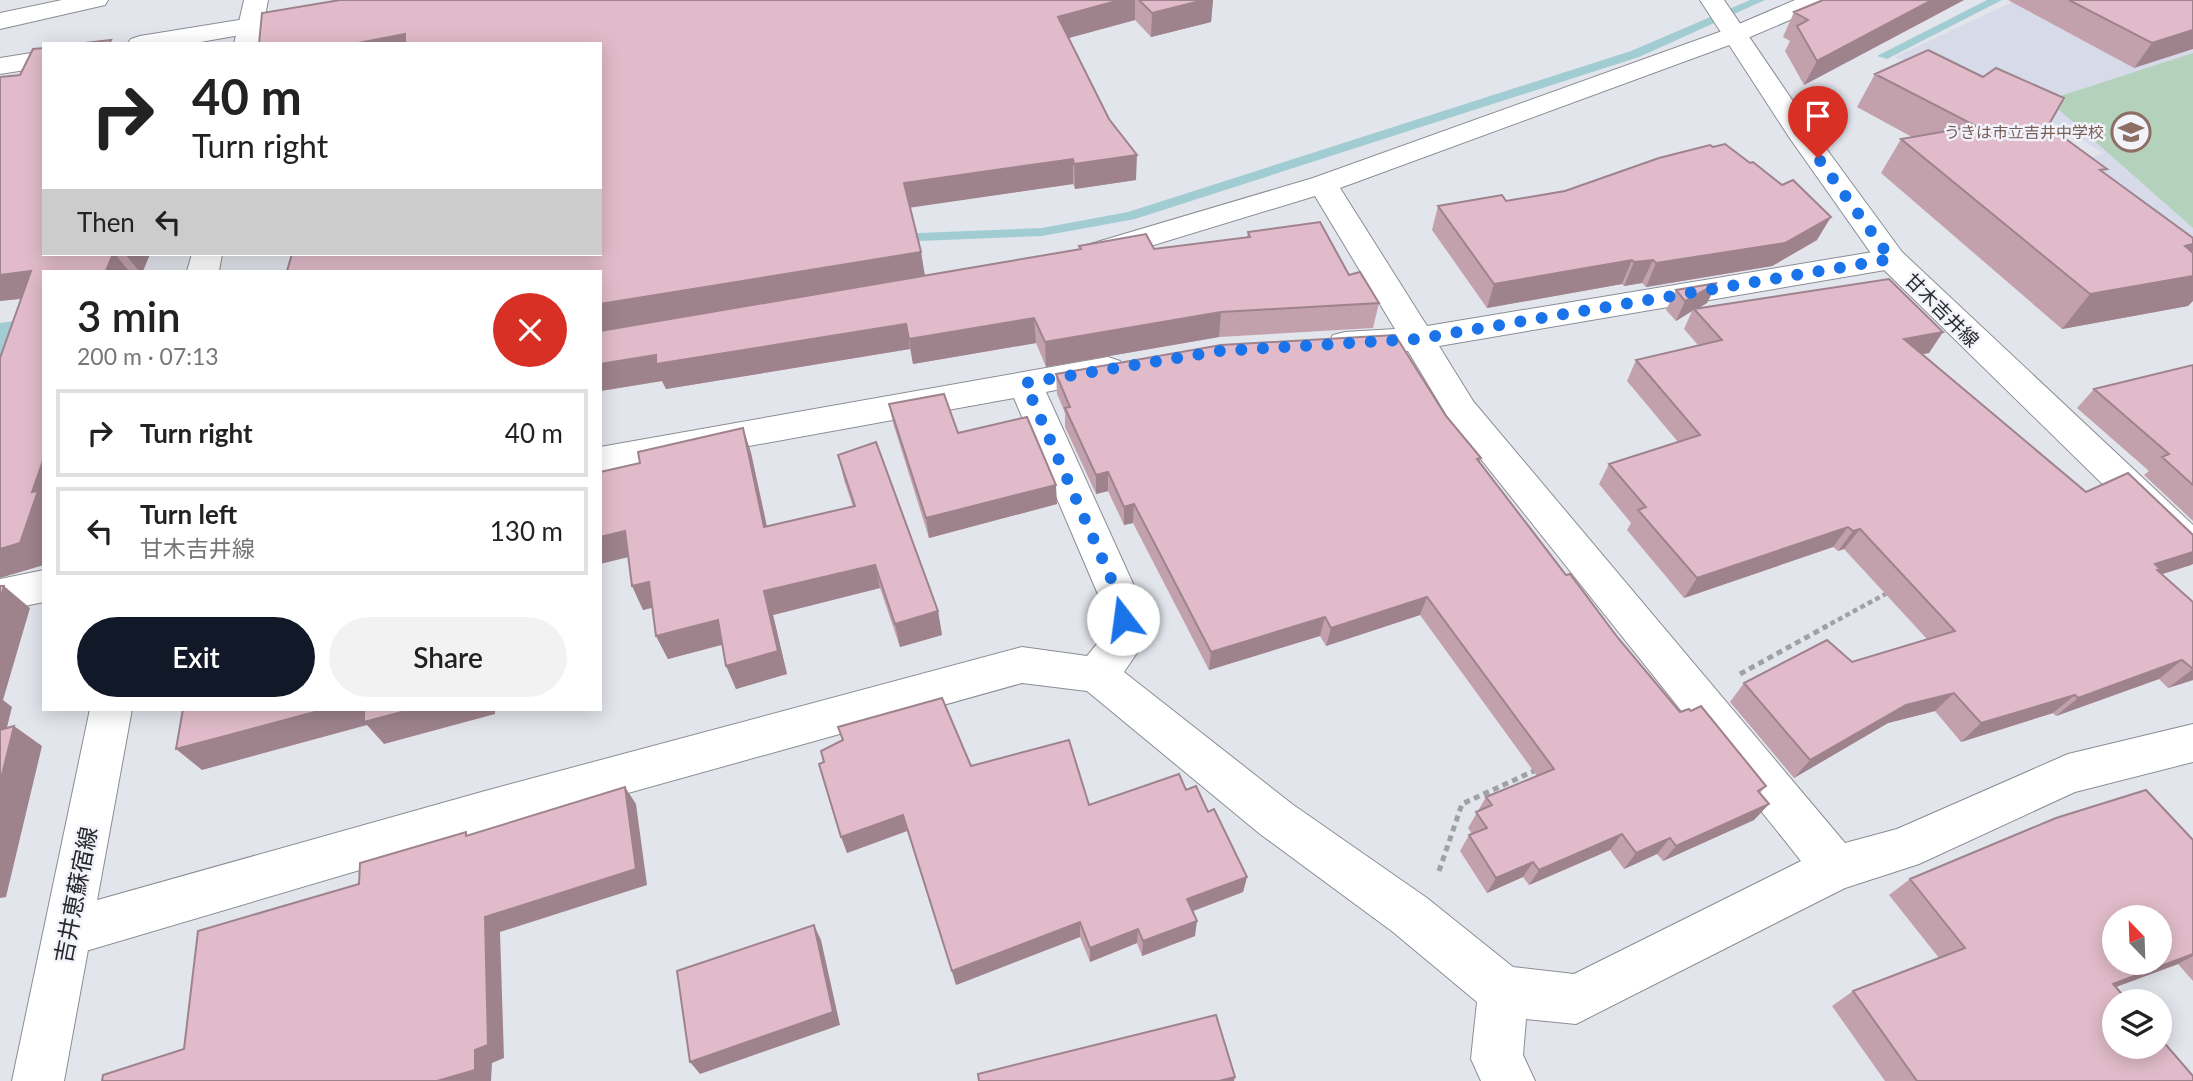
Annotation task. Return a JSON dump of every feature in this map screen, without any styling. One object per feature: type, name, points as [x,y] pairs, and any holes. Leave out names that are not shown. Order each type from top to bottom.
[{"type":"main road","points":[[0,21],[96,0]]},
{"type":"main road","points":[[248,35],[256,0]]},
{"type":"main road","name":"甘木吉井線","points":[[1712,0],[1732,33],[1891,259],[2193,548]]},
{"type":"main road","points":[[1072,258],[1111,249],[1323,184],[1816,0]]},
{"type":"main road","points":[[165,42],[248,35],[317,16]]},
{"type":"main road","points":[[0,65],[42,59]]},
{"type":"main road","points":[[1323,184],[1461,410],[1836,868]]},
{"type":"main road","points":[[1311,345],[1417,339],[1891,259]]},
{"type":"main road","points":[[602,460],[1141,364]]},
{"type":"main road","points":[[1025,383],[1120,599],[1126,638],[1097,676]]},
{"type":"main road","points":[[0,595],[42,586]]},
{"type":"main road","points":[[69,932],[485,812],[1022,665],[1097,676],[1276,819],[1410,915],[1503,991],[1576,999],[1836,868],[1903,849],[2068,774],[2193,743]]},
{"type":"main road","name":"吉井恵蘇宿線","points":[[38,1081],[111,711]]},
{"type":"main road","points":[[1503,991],[1497,1059],[1509,1081]]},
{"type":"shaded area","name":"うきは市立吉井中学校","points":[[2016,0],[2193,0],[2193,267],[2062,169],[2103,153],[2035,111],[1895,57]]},
{"type":"green space","points":[[2193,53],[2193,228],[2048,100]]},
{"type":"building","points":[[340,0],[1120,0],[1058,17],[1109,119],[1137,155],[1074,164],[1073,159],[904,183],[921,252],[602,304],[602,270],[287,270],[291,256],[602,256],[602,42],[405,42],[405,34],[363,42],[259,42],[262,13]]},
{"type":"building","points":[[1139,0],[1204,0],[1152,13]]},
{"type":"building","points":[[1823,0],[1932,0],[1817,61],[1797,26],[1808,20],[1794,12]]},
{"type":"building","points":[[2069,0],[2193,0],[2193,30],[2152,43]]},
{"type":"building","points":[[42,48],[42,256],[112,256],[106,270],[42,270],[42,464],[32,492],[38,491],[20,543],[0,549],[0,358],[31,271],[0,275],[0,77],[20,75],[33,49]]},
{"type":"building","points":[[1928,50],[1983,77],[1996,68],[2064,98],[2048,126],[2107,169],[2100,170],[2193,238],[2193,244],[2185,246],[2193,253],[2193,276],[2090,294],[1901,139],[1976,126],[1875,74]]},
{"type":"building","points":[[1725,144],[1782,185],[1793,180],[1831,217],[1785,243],[1656,263],[1653,260],[1632,260],[1494,284],[1438,206],[1502,195],[1506,201],[1565,191],[1659,158],[1710,145],[1713,147]]},
{"type":"building","points":[[1320,222],[1349,275],[1360,272],[1379,303],[1221,312],[1045,342],[1034,318],[909,339],[906,324],[656,364],[656,355],[602,364],[602,331],[1081,249],[1079,246],[1146,234],[1154,249],[1250,237],[1248,232]]},
{"type":"building","points":[[1889,279],[1943,332],[1904,339],[2086,492],[2128,473],[2193,535],[2193,552],[2155,564],[2160,569],[2157,570],[2193,602],[2193,669],[2182,660],[2078,698],[2075,695],[1981,723],[1954,693],[1906,705],[1810,760],[1744,683],[1827,640],[1852,662],[1955,631],[1860,529],[1853,531],[1848,527],[1697,578],[1638,510],[1646,507],[1609,464],[1700,435],[1636,360],[1722,340],[1694,309]]},
{"type":"building","points":[[1717,283],[1685,301],[1676,290]]},
{"type":"building","points":[[1395,335],[1446,416],[1481,458],[1477,459],[1566,575],[1570,574],[1618,638],[1680,712],[1701,706],[1766,786],[1758,791],[1769,804],[1676,846],[1670,838],[1636,853],[1622,834],[1539,870],[1533,862],[1496,878],[1469,835],[1487,828],[1476,812],[1492,805],[1486,797],[1554,769],[1427,597],[1331,628],[1325,617],[1211,652],[1134,504],[1124,507],[1108,472],[1096,475],[1065,408],[1070,407],[1056,374],[1221,345]]},
{"type":"building","points":[[2193,365],[2193,485],[2162,457],[2169,454],[2094,389]]},
{"type":"building","points":[[944,394],[958,433],[1027,417],[1056,485],[926,518],[889,404]]},
{"type":"building","points":[[743,428],[764,527],[855,506],[838,455],[876,442],[938,611],[895,624],[875,565],[764,591],[778,651],[726,666],[718,620],[656,636],[649,582],[632,586],[625,531],[602,537],[602,472],[640,463],[638,452]]},
{"type":"building","points":[[942,698],[971,766],[1069,740],[1089,805],[1179,774],[1186,790],[1196,786],[1208,812],[1214,809],[1247,877],[1187,899],[1197,921],[1143,941],[1138,929],[1090,948],[1080,922],[952,971],[903,815],[841,837],[819,764],[824,762],[821,751],[843,740],[838,727]]},
{"type":"building","points":[[183,711],[318,711],[176,749]]},
{"type":"building","points":[[364,711],[405,711],[364,722]]},
{"type":"building","points":[[14,726],[0,783],[0,730]]},
{"type":"building","points":[[625,787],[636,869],[485,917],[488,1045],[475,1050],[475,1070],[437,1081],[102,1081],[103,1075],[184,1049],[198,931],[359,884],[360,863],[466,832],[466,836]]},
{"type":"building","points":[[2146,790],[2193,840],[2193,954],[2172,962],[2172,905],[2102,905],[2102,975],[2137,975],[2113,984],[2117,989],[2102,989],[2102,1059],[2172,1059],[2172,1052],[2193,1076],[2193,1081],[1917,1081],[1853,991],[1965,948],[1910,879],[2056,818]]},
{"type":"building","points":[[814,925],[833,1012],[690,1062],[677,971]]},
{"type":"building","points":[[1216,1015],[1235,1077],[1219,1081],[979,1081],[978,1074]]},
{"type":"waterway","points":[[894,238],[1042,232],[1130,216],[1635,54],[1759,0]]},
{"type":"waterway","points":[[1883,56],[1996,0]]},
{"type":"waterway","points":[[0,353],[42,347]]},
{"type":"place","name":"うきは市立吉井中学校","points":[[2131,132]]},
{"type":"route","points":[[1123,619],[1120,599],[1025,383],[1219,351],[1417,339],[1891,259],[1818,158]]}]
